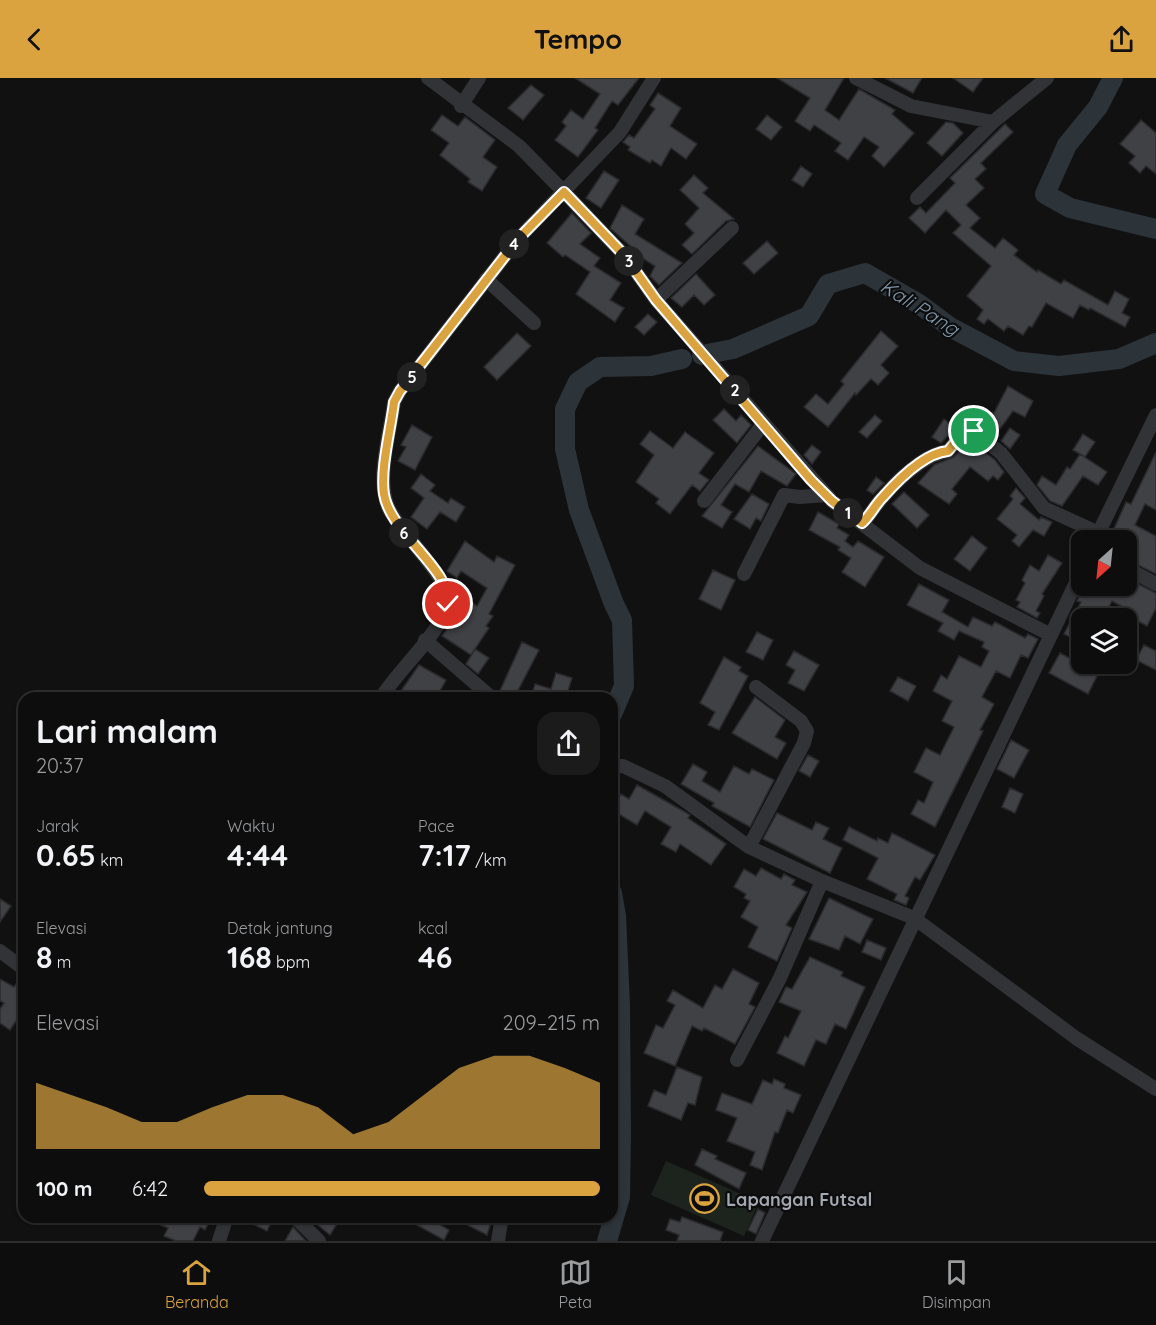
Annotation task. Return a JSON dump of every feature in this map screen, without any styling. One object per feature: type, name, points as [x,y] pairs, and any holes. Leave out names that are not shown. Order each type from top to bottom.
[{"type":"street","points":[[428,78],[461,105],[519,146],[564,192],[624,255],[656,300],[827,495],[920,568],[1051,635]]},
{"type":"street","points":[[461,105],[479,78]]},
{"type":"street","points":[[386,692],[442,616],[448,598],[434,571],[400,529],[384,494],[394,402],[519,238],[620,132],[654,78]]},
{"type":"street","points":[[856,78],[911,106],[993,122]]},
{"type":"street","points":[[917,198],[993,122],[1047,78]]},
{"type":"street","points":[[656,300],[732,228]]},
{"type":"street","points":[[486,279],[534,323]]},
{"type":"street","points":[[1100,530],[1156,415]]},
{"type":"street","points":[[704,501],[764,423]]},
{"type":"street","points":[[862,523],[883,496],[902,479],[936,453],[948,451],[963,433],[971,430],[1001,453],[1018,471],[1044,507],[1085,530]]},
{"type":"street","points":[[744,574],[784,495],[806,497],[827,495]]},
{"type":"street","points":[[1137,574],[1156,584]]},
{"type":"street","points":[[762,1241],[914,918],[1071,593]]},
{"type":"street","points":[[425,640],[485,692]]},
{"type":"street","points":[[749,847],[804,743],[807,731],[801,721],[756,687]]},
{"type":"street","points":[[618,766],[623,766],[665,786],[749,847],[822,881],[914,918],[1076,1038],[1156,1089]]},
{"type":"street","points":[[737,1060],[780,978],[822,881]]},
{"type":"street","points":[[0,951],[18,964]]},
{"type":"street","points":[[219,1241],[223,1223]]},
{"type":"street","points":[[301,1223],[319,1241]]},
{"type":"street","points":[[498,1241],[501,1223]]},
{"type":"shaded area","name":"Lapangan Futsal","points":[[666,1161],[759,1202],[744,1236],[651,1195]]},
{"type":"building","points":[[575,78],[639,78],[618,105],[612,101],[595,128],[598,130],[578,157],[555,140],[566,126],[562,122],[571,110],[583,119],[600,94]]},
{"type":"building","points":[[777,78],[844,78],[825,110],[839,120],[859,89],[895,110],[892,114],[914,133],[884,167],[872,156],[879,147],[864,137],[848,160],[835,151],[841,143],[814,125],[810,131],[795,121],[810,98]]},
{"type":"building","points":[[885,78],[922,78],[913,93]]},
{"type":"building","points":[[953,78],[983,78],[973,92]]},
{"type":"building","points":[[531,85],[544,95],[523,120],[508,108]]},
{"type":"building","points":[[658,93],[681,108],[670,126],[697,144],[686,159],[671,148],[661,166],[652,160],[650,163],[628,150],[630,147],[623,142],[629,135],[634,138],[655,109],[650,105]]},
{"type":"building","points":[[442,115],[458,126],[465,117],[495,140],[483,157],[497,167],[482,191],[468,182],[470,179],[440,155],[449,143],[431,130]]},
{"type":"building","points":[[767,115],[782,127],[771,140],[756,129]]},
{"type":"building","points":[[1141,120],[1156,133],[1156,174],[1146,166],[1140,173],[1129,163],[1135,156],[1120,144]]},
{"type":"building","points":[[946,122],[953,123],[963,133],[942,156],[927,143]]},
{"type":"building","points":[[1005,124],[1013,132],[981,163],[986,169],[975,179],[984,188],[966,205],[980,218],[970,228],[995,248],[1003,238],[1018,250],[1014,255],[1037,272],[1038,270],[1061,284],[1064,280],[1108,305],[1115,291],[1129,299],[1122,313],[1130,317],[1125,327],[1090,308],[1089,310],[1080,305],[1073,318],[1046,303],[1032,327],[1029,326],[1023,335],[1008,326],[1004,331],[988,319],[984,324],[977,319],[983,310],[967,296],[991,266],[953,233],[961,225],[946,210],[925,233],[909,218],[920,207],[926,213],[955,183],[950,178]]},
{"type":"building","points":[[801,166],[812,174],[803,187],[792,180]]},
{"type":"building","points":[[604,171],[619,180],[601,208],[586,198]]},
{"type":"building","points":[[694,175],[708,188],[703,193],[734,219],[726,221],[692,254],[682,245],[694,233],[685,224],[699,208],[680,190]]},
{"type":"building","points":[[622,205],[644,219],[635,234],[682,263],[659,285],[650,276],[655,266],[634,253],[634,249],[610,228]]},
{"type":"building","points":[[572,213],[591,233],[580,244],[600,258],[594,266],[621,283],[610,300],[624,308],[615,322],[576,294],[590,272],[565,255],[563,257],[547,243]]},
{"type":"building","points":[[767,241],[778,253],[754,274],[743,263]]},
{"type":"building","points":[[696,274],[715,295],[704,305],[694,295],[682,307],[671,298]]},
{"type":"building","points":[[648,314],[657,322],[644,335],[635,327]]},
{"type":"building","points":[[881,331],[898,346],[881,365],[889,373],[878,385],[871,379],[856,395],[855,393],[828,427],[804,407],[816,394],[828,404],[844,384],[841,381]]},
{"type":"building","points":[[517,333],[531,346],[497,380],[484,367]]},
{"type":"building","points":[[1008,386],[1033,401],[1025,417],[1013,411],[1000,429],[987,420],[992,412],[994,413]]},
{"type":"building","points":[[724,409],[736,421],[741,415],[751,425],[737,443],[713,420]]},
{"type":"building","points":[[875,415],[882,421],[867,438],[859,432]]},
{"type":"building","points":[[944,419],[955,428],[941,443],[932,437]]},
{"type":"building","points":[[412,425],[432,437],[415,470],[398,461],[406,447],[401,445]]},
{"type":"building","points":[[1010,428],[1020,435],[1010,449],[1001,441]]},
{"type":"building","points":[[650,431],[673,448],[685,432],[714,453],[699,473],[709,480],[700,491],[692,485],[670,514],[656,503],[659,499],[636,482],[654,455],[640,444]]},
{"type":"building","points":[[1083,434],[1095,442],[1085,457],[1073,450]]},
{"type":"building","points":[[969,440],[995,460],[1004,472],[998,480],[993,476],[988,481],[970,467],[952,489],[957,494],[949,504],[918,483],[934,465],[954,457]]},
{"type":"building","points":[[812,445],[821,452],[812,464],[804,455]]},
{"type":"building","points":[[758,446],[796,474],[787,486],[761,471],[749,492],[735,484],[721,505],[732,512],[722,528],[702,516]]},
{"type":"building","points":[[1156,452],[1156,510],[1145,504],[1135,525],[1156,536],[1156,574],[1137,564],[1137,530],[1113,530],[1126,502],[1131,504]]},
{"type":"building","points":[[1080,454],[1107,472],[1098,485],[1083,476],[1062,506],[1050,501],[1037,485],[1042,476],[1056,485],[1067,467],[1070,469]]},
{"type":"building","points":[[421,474],[435,485],[430,491],[448,503],[451,498],[465,507],[456,522],[440,512],[427,529],[411,517],[424,498],[411,488]]},
{"type":"building","points":[[876,477],[884,483],[873,494],[867,490]]},
{"type":"building","points":[[1016,488],[1025,498],[1020,504],[1039,520],[1041,517],[1052,522],[1044,536],[1033,530],[1019,547],[1012,541],[1017,535],[997,519],[1013,499],[1010,496]]},
{"type":"building","points":[[904,492],[929,515],[917,528],[892,504]]},
{"type":"building","points":[[752,494],[769,504],[761,521],[756,518],[750,529],[734,519]]},
{"type":"building","points":[[818,512],[839,524],[837,528],[849,535],[845,541],[853,547],[858,541],[884,557],[865,587],[842,572],[851,558],[838,550],[840,547],[809,530]]},
{"type":"building","points":[[972,536],[987,548],[970,571],[954,559]]},
{"type":"building","points":[[465,541],[494,562],[497,556],[515,565],[489,614],[493,616],[486,626],[489,628],[471,655],[442,636],[467,599],[477,606],[487,588],[461,571],[457,578],[447,571]]},
{"type":"building","points":[[1048,555],[1062,563],[1042,594],[1044,596],[1036,611],[1040,613],[1037,618],[1017,607],[1020,602],[1016,600],[1025,583],[1022,580],[1030,565],[1039,571]]},
{"type":"building","points":[[713,570],[735,580],[721,610],[699,599]]},
{"type":"building","points":[[919,584],[949,600],[942,612],[968,627],[973,617],[992,626],[995,622],[1025,638],[1028,634],[1038,639],[1028,658],[1021,655],[1010,678],[996,671],[982,697],[994,704],[935,827],[911,814],[918,800],[924,803],[933,782],[914,772],[926,748],[940,755],[954,727],[942,721],[952,701],[933,691],[941,675],[947,679],[959,656],[981,667],[989,651],[982,647],[984,642],[959,631],[954,640],[938,631],[943,623],[907,605]]},
{"type":"building","points":[[1137,584],[1156,593],[1156,608],[1147,626],[1137,621],[1137,608],[1125,608],[1112,601],[1108,608],[1078,608],[1081,602],[1077,601],[1080,596],[1137,596]]},
{"type":"building","points":[[1071,621],[1071,638],[1064,634]]},
{"type":"building","points":[[757,632],[773,640],[763,660],[746,652]]},
{"type":"building","points":[[522,642],[539,650],[517,692],[499,692]]},
{"type":"building","points":[[1144,645],[1156,651],[1156,670],[1137,660]]},
{"type":"building","points":[[475,649],[489,658],[478,674],[466,664]]},
{"type":"building","points":[[794,651],[819,665],[804,691],[788,683],[795,670],[786,665]]},
{"type":"building","points":[[1060,653],[1071,659],[1071,674],[1098,674],[1088,694],[1049,673]]},
{"type":"building","points":[[724,657],[741,667],[739,671],[748,676],[719,730],[708,725],[715,712],[700,703]]},
{"type":"building","points":[[419,665],[446,680],[439,692],[400,692]]},
{"type":"building","points":[[556,673],[572,678],[568,692],[533,692],[535,684],[551,689]]},
{"type":"building","points":[[898,677],[916,686],[908,701],[890,691]]},
{"type":"building","points":[[755,697],[785,720],[775,737],[786,743],[777,759],[732,733]]},
{"type":"building","points":[[1011,740],[1029,750],[1014,778],[997,769]]},
{"type":"building","points":[[808,755],[819,761],[810,777],[799,771]]},
{"type":"building","points":[[693,764],[707,772],[702,781],[720,792],[734,766],[749,774],[752,769],[774,780],[750,827],[712,806],[714,803],[681,784]]},
{"type":"building","points":[[637,785],[690,815],[688,818],[726,844],[711,865],[680,844],[676,852],[661,844],[671,827],[645,811],[637,825],[618,814],[618,799],[621,794],[629,799]]},
{"type":"building","points":[[1010,788],[1023,794],[1015,813],[1002,807]]},
{"type":"building","points":[[777,813],[812,830],[816,822],[829,828],[823,839],[842,848],[830,873],[763,839]]},
{"type":"building","points":[[849,827],[877,841],[878,838],[888,843],[892,833],[935,855],[920,880],[915,877],[905,896],[909,898],[906,905],[894,900],[897,894],[867,879],[878,858],[843,840]]},
{"type":"building","points":[[761,868],[781,879],[784,874],[795,880],[792,885],[807,892],[786,925],[792,928],[777,961],[748,947],[758,927],[741,917],[750,901],[744,898],[746,894],[734,887],[744,869],[756,876]]},
{"type":"building","points":[[829,898],[873,919],[860,944],[845,936],[839,950],[809,939]]},
{"type":"building","points":[[0,899],[11,906],[0,922]]},
{"type":"building","points":[[867,940],[886,948],[881,960],[862,952]]},
{"type":"building","points":[[810,957],[843,972],[841,976],[865,987],[846,1029],[835,1024],[826,1044],[816,1040],[804,1066],[777,1053],[785,1036],[788,1038],[801,1011],[779,1002],[786,987],[792,989]]},
{"type":"building","points":[[733,969],[759,983],[749,1004],[755,1007],[735,1044],[704,1028],[702,1031],[692,1026],[675,1066],[644,1053],[656,1025],[663,1028],[675,1005],[667,1001],[673,990],[703,1008],[715,985],[722,989]]},
{"type":"building","points":[[0,979],[14,987],[18,981],[18,1018],[10,1030],[0,1023],[0,1009],[4,1003],[0,1001]]},
{"type":"building","points":[[677,1067],[702,1077],[695,1105],[688,1103],[681,1120],[648,1106],[654,1090],[666,1095]]},
{"type":"building","points":[[774,1079],[785,1084],[784,1088],[801,1095],[793,1113],[787,1110],[778,1133],[775,1132],[762,1170],[750,1165],[755,1152],[727,1141],[737,1118],[716,1110],[722,1093],[752,1104],[763,1080],[772,1084]]},
{"type":"building","points":[[702,1149],[717,1156],[715,1159],[746,1173],[739,1189],[695,1165]]},
{"type":"building","points":[[758,1209],[765,1213],[756,1234],[748,1230]]},
{"type":"building","points":[[682,1217],[723,1232],[720,1241],[677,1241],[679,1235],[666,1230],[670,1219],[680,1222]]},
{"type":"building","points":[[156,1223],[208,1223],[205,1230],[200,1227],[193,1241],[176,1241],[164,1236],[168,1228]]},
{"type":"building","points":[[254,1223],[271,1223],[267,1231]]},
{"type":"building","points":[[315,1223],[338,1223],[330,1235]]},
{"type":"building","points":[[414,1223],[437,1223],[449,1230],[444,1240]]},
{"type":"building","points":[[464,1223],[491,1223],[487,1235]]},
{"type":"building","points":[[293,1227],[306,1241],[285,1241]]},
{"type":"waterway","name":"Kali Pang","points":[[1113,78],[1098,107],[1067,145],[1045,194],[1070,208],[1156,229]]},
{"type":"waterway","name":"Kali Pang","points":[[702,355],[733,349],[809,316],[828,284],[865,273],[919,304],[950,327],[1014,361],[1059,366],[1119,359],[1156,343]]},
{"type":"waterway","name":"Kali Pang","points":[[618,700],[624,686],[622,620],[579,510],[565,449],[565,409],[578,382],[600,367],[651,366],[682,359]]},
{"type":"waterway","name":"Kali Pang","points":[[618,960],[621,1135],[618,1204]]},
{"type":"waterway","name":"Kali Pang","points":[[607,1241],[612,1223]]},
{"type":"place","name":"Lapangan Futsal","points":[[705,1199]]},
{"type":"route","points":[[448,604],[445,587],[400,529],[384,494],[384,476],[394,402],[400,391],[439,344],[461,311],[519,238],[564,192],[624,255],[656,300],[811,480],[832,501],[862,523],[883,496],[902,479],[936,453],[948,451],[963,433],[968,430],[974,431]]}]
